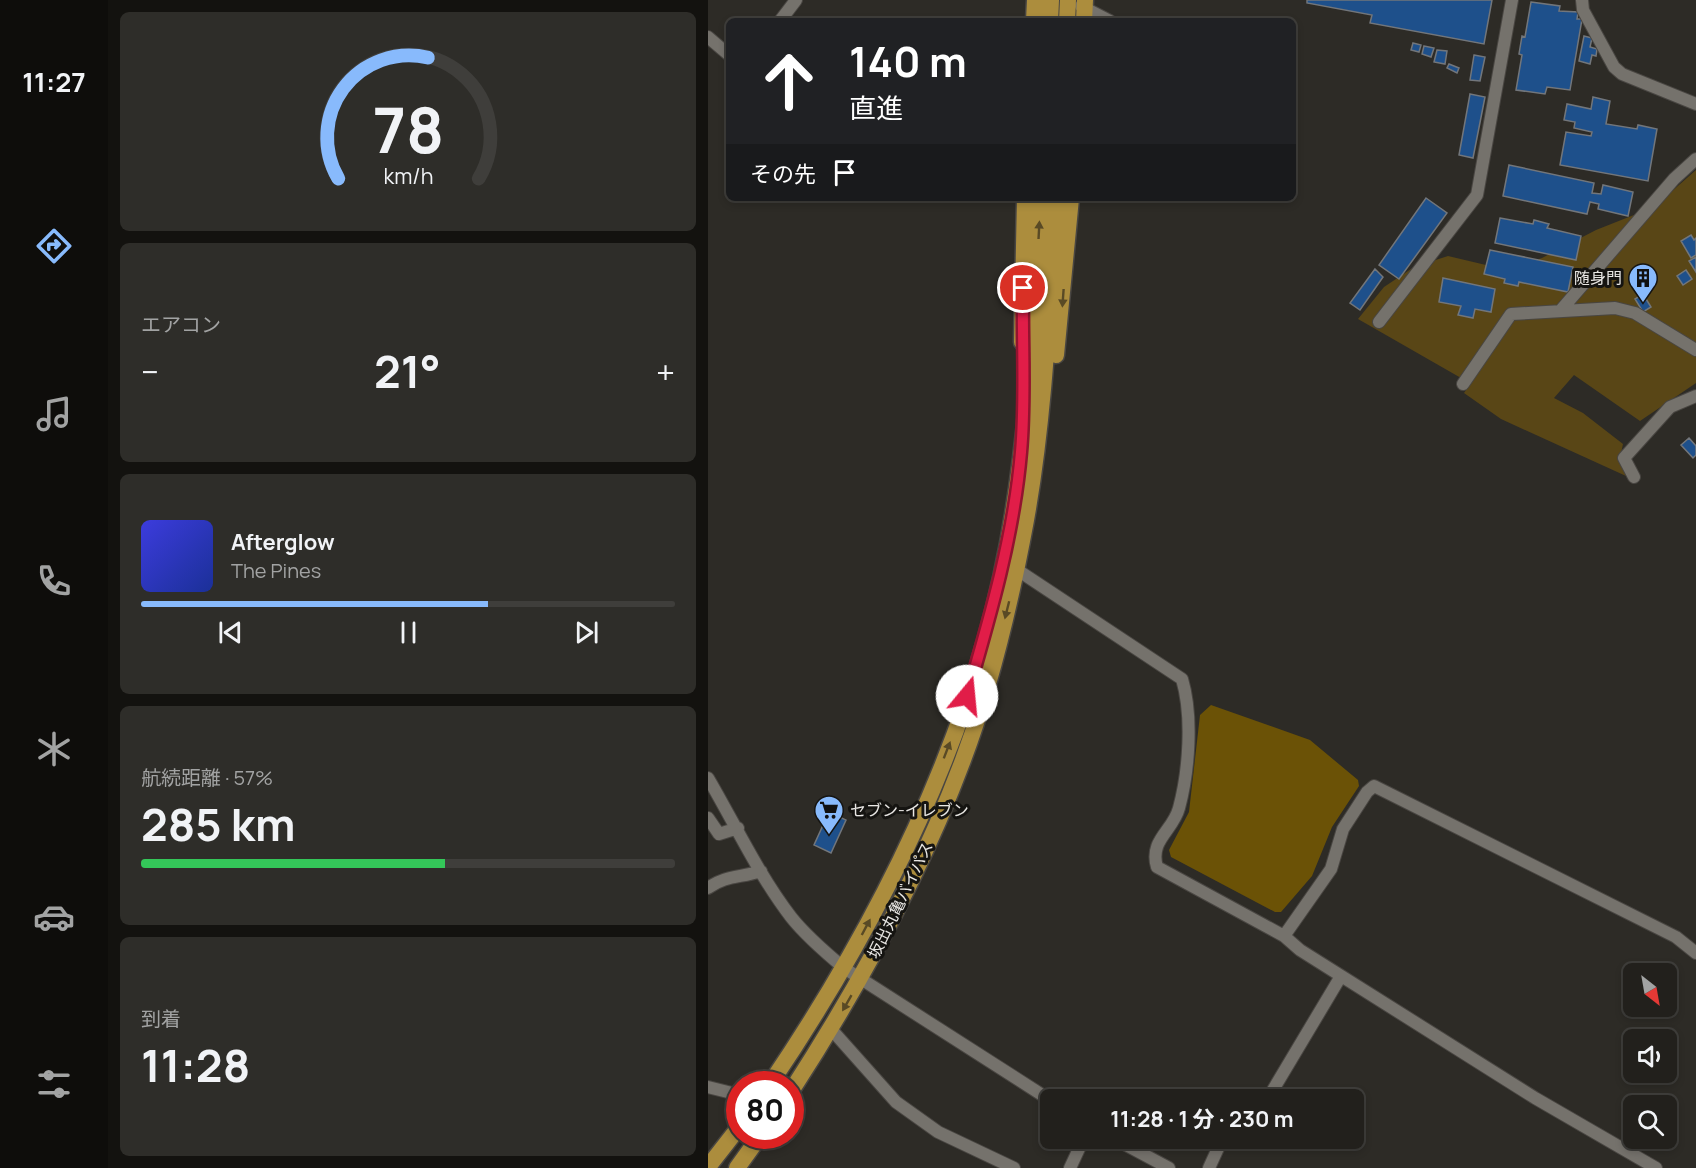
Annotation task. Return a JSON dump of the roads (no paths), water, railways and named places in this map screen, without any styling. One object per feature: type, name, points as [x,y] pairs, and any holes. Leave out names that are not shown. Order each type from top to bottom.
[{"type":"highway","points":[[1034,18],[1035,0]]},
{"type":"highway","points":[[1050,18],[1051,0]]},
{"type":"highway","points":[[1070,18],[1081,7]]},
{"type":"highway","points":[[1022,451],[1025,201]]},
{"type":"highway","name":"坂出丸亀バイパス","points":[[778,1071],[844,968],[913,832],[967,696],[992,609],[1013,516],[1022,451],[1033,333],[1041,201]]},
{"type":"highway","name":"坂出丸亀バイパス","points":[[804,1071],[861,978],[930,840],[963,759],[986,692],[1026,518],[1048,335],[1056,201]]},
{"type":"highway","points":[[1026,518],[1038,472],[1050,402],[1062,313],[1071,201]]},
{"type":"highway","points":[[708,1167],[726,1144]]},
{"type":"highway","points":[[737,1168],[751,1149]]},
{"type":"street","points":[[782,18],[796,0]]},
{"type":"street","points":[[1379,322],[1477,195],[1512,0]]},
{"type":"street","points":[[1582,0],[1583,10],[1614,67],[1622,74],[1696,104]]},
{"type":"street","points":[[1081,7],[1104,18]]},
{"type":"street","points":[[708,37],[726,52]]},
{"type":"street","points":[[1561,310],[1674,179],[1696,159]]},
{"type":"street","points":[[1463,384],[1511,314],[1615,308],[1635,313],[1696,350]]},
{"type":"street","points":[[1634,477],[1624,458],[1670,407],[1696,396]]},
{"type":"street","points":[[1016,568],[1182,679],[1189,709],[1184,775],[1179,811],[1155,847],[1154,856],[1157,867],[1284,936],[1300,950],[1535,1098],[1656,1168]]},
{"type":"street","points":[[708,778],[761,871],[792,918],[844,968],[1040,1094]]},
{"type":"street","points":[[1284,936],[1331,869],[1343,829],[1367,792],[1374,786],[1676,937],[1696,953]]},
{"type":"street","points":[[708,818],[719,834],[738,828]]},
{"type":"street","points":[[708,888],[722,878],[743,877],[761,871]]},
{"type":"street","points":[[1274,1089],[1341,976]]},
{"type":"street","points":[[831,1029],[896,1102],[938,1132],[1014,1168]]},
{"type":"street","points":[[708,1087],[726,1092]]},
{"type":"street","points":[[1070,1168],[1079,1149]]},
{"type":"street","points":[[1134,1149],[1169,1168]]},
{"type":"street","points":[[1209,1168],[1218,1149]]},
{"type":"place","name":"随身門","points":[[1643,304]]},
{"type":"place","name":"セブン-イレブン","points":[[829,836]]}]
